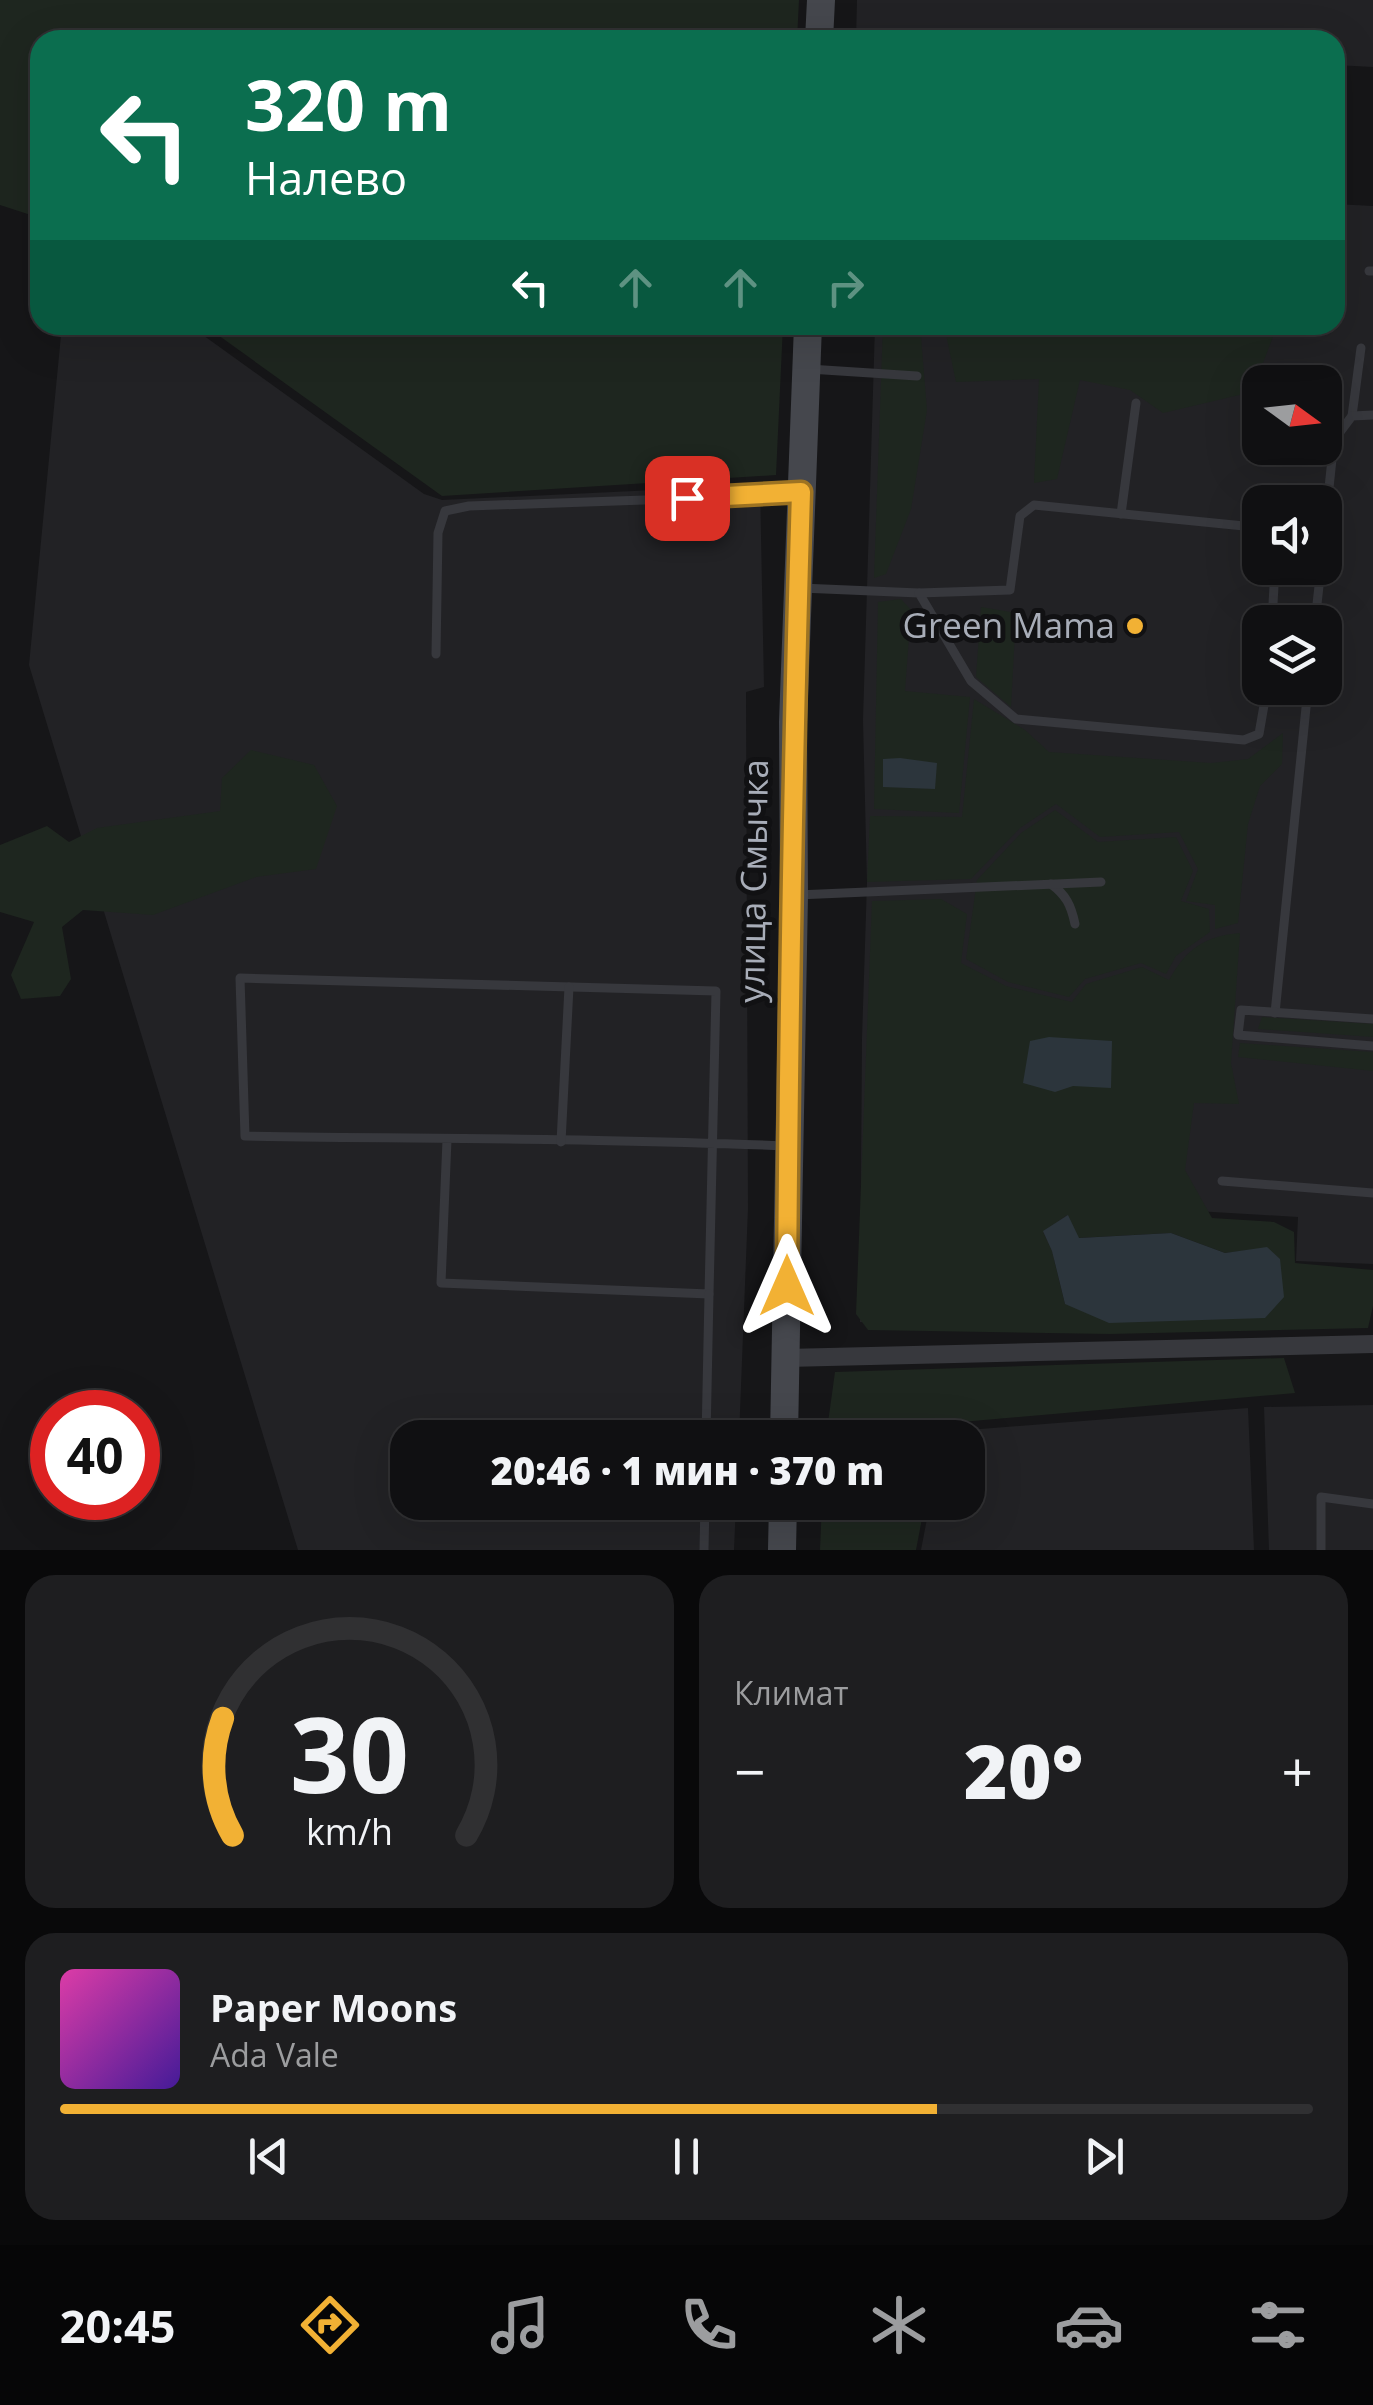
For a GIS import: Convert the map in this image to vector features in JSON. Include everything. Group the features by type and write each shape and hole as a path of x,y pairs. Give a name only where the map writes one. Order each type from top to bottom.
{"street":[{"path":"820,30 821,0"},
{"name":"улица Смычка","path":"784,1420 794,895 793,722 808,335"},
{"path":"786,1358 1373,1344"},
{"path":"782,1550 783,1520"}],"lane":[{"path":"1329,485 1334,440 1352,416 1361,348"},
{"path":"806,369 918,376"},
{"path":"1121,514 1136,403"},
{"path":"1352,416 1373,415"},
{"path":"436,654 438,533 444,511 469,506 801,492"},
{"path":"798,588 919,593 1010,590 1020,516 1034,505 1242,526"},
{"path":"919,593 971,681 1016,719 1244,740 1259,734 1263,705"},
{"path":"1275,1013 1306,705"},
{"path":"794,895 1101,882"},
{"path":"1050,884 1062,892 1071,906 1075,924"},
{"path":"706,1420 710,1144 716,991 240,978 246,1136 710,1144 787,1146"},
{"path":"561,1142 569,987"},
{"path":"1373,1019 1241,1010 1238,1035 1373,1046"},
{"path":"447,1140 441,1282 709,1294"},
{"path":"1222,1180 1373,1192"},
{"path":"1321,1550 1321,1497 1373,1504"},
{"path":"704,1550 705,1520"}],"shaded area":[{"path":"0,0 799,0 798,30 30,30 30,215 0,205"},
{"path":"857,0 1373,0 1373,67 1345,66 1345,30 856,30"},
{"path":"1345,205 1373,206 1373,1264 1296,1261 1298,1217 1078,1204 1027,1322 860,1322 867,882 863,720 875,335 1345,335"},
{"path":"61,335 203,335 424,494 442,500 760,485 764,687 746,692 748,1208 740,1420 390,1420 390,1520 735,1520 734,1550 298,1550 29,665"},
{"path":"218,335 783,335 776,475 442,496"},
{"path":"883,335 921,335 927,410 911,509 886,574 874,578"},
{"path":"946,335 1274,335 1262,365 1242,365 1242,394 1163,413 1130,390 1080,380 1057,479 1034,483 1039,379 956,382"},
{"path":"901,599 911,610 905,691 970,697 959,813 874,809 878,602"},
{"path":"981,607 1016,613 1011,707 976,677"},
{"path":"974,699 1025,730 1049,752 1211,763 1248,759 1283,733 1282,764 1260,786 1248,824 1238,923 1215,929 1215,905 1186,901 1198,869 1179,832 1100,837 1056,804 1020,828 971,879 867,882 870,816 962,817"},
{"path":"251,750 314,765 337,806 316,869 256,877 153,915 83,910 62,927 71,979 60,996 21,999 11,975 34,922 0,912 0,845 47,826 69,842 97,828 220,811 222,778"},
{"path":"883,759 937,763 935,789 883,787"},
{"path":"1055,810 1098,842 1176,837 1193,871 1181,901 1209,909 1210,932 1176,956 1166,974 1141,963 1085,979 1069,997 1008,982 966,959 977,880 1021,833"},
{"path":"941,899 967,914 961,963 1006,986 1072,1002 1086,984 1142,967 1169,980 1182,960 1198,946 1240,933 1231,1063 1239,1104 1194,1103 1185,1170 1212,1218 1274,1222 1294,1232 1295,1263 1373,1270 1373,1306 1368,1328 1110,1334 868,1330 856,1314 872,901","holes":["1067,1215 1078,1238 1171,1233 1225,1253 1267,1248 1065,1304 1052,1251 1043,1232"]},
{"path":"1262,1017 1373,1024 1373,1037 1258,1029"},
{"path":"1049,1037 1112,1041 1111,1088 1073,1086 1055,1092 1023,1083 1030,1041"},
{"path":"1240,1043 1373,1052 1373,1071 1238,1057"},
{"path":"1068,1215 1079,1238 1171,1233 1225,1253 1267,1247 1280,1259 1284,1297 1265,1318 1109,1323 1065,1304 1043,1231"},
{"path":"1284,1358 1295,1393 985,1420 828,1420 835,1372"},
{"path":"1373,1405 1373,1550 1269,1550 1264,1407"},
{"path":"1248,1408 1254,1550 921,1550 927,1520 985,1520 985,1429"},
{"path":"821,1520 922,1520 916,1550 820,1550"}],"place":[{"name":"Green Mama","path":"1135,626"}],"route":[{"path":"687,498 801,492 793,722 787,1286"}]}
